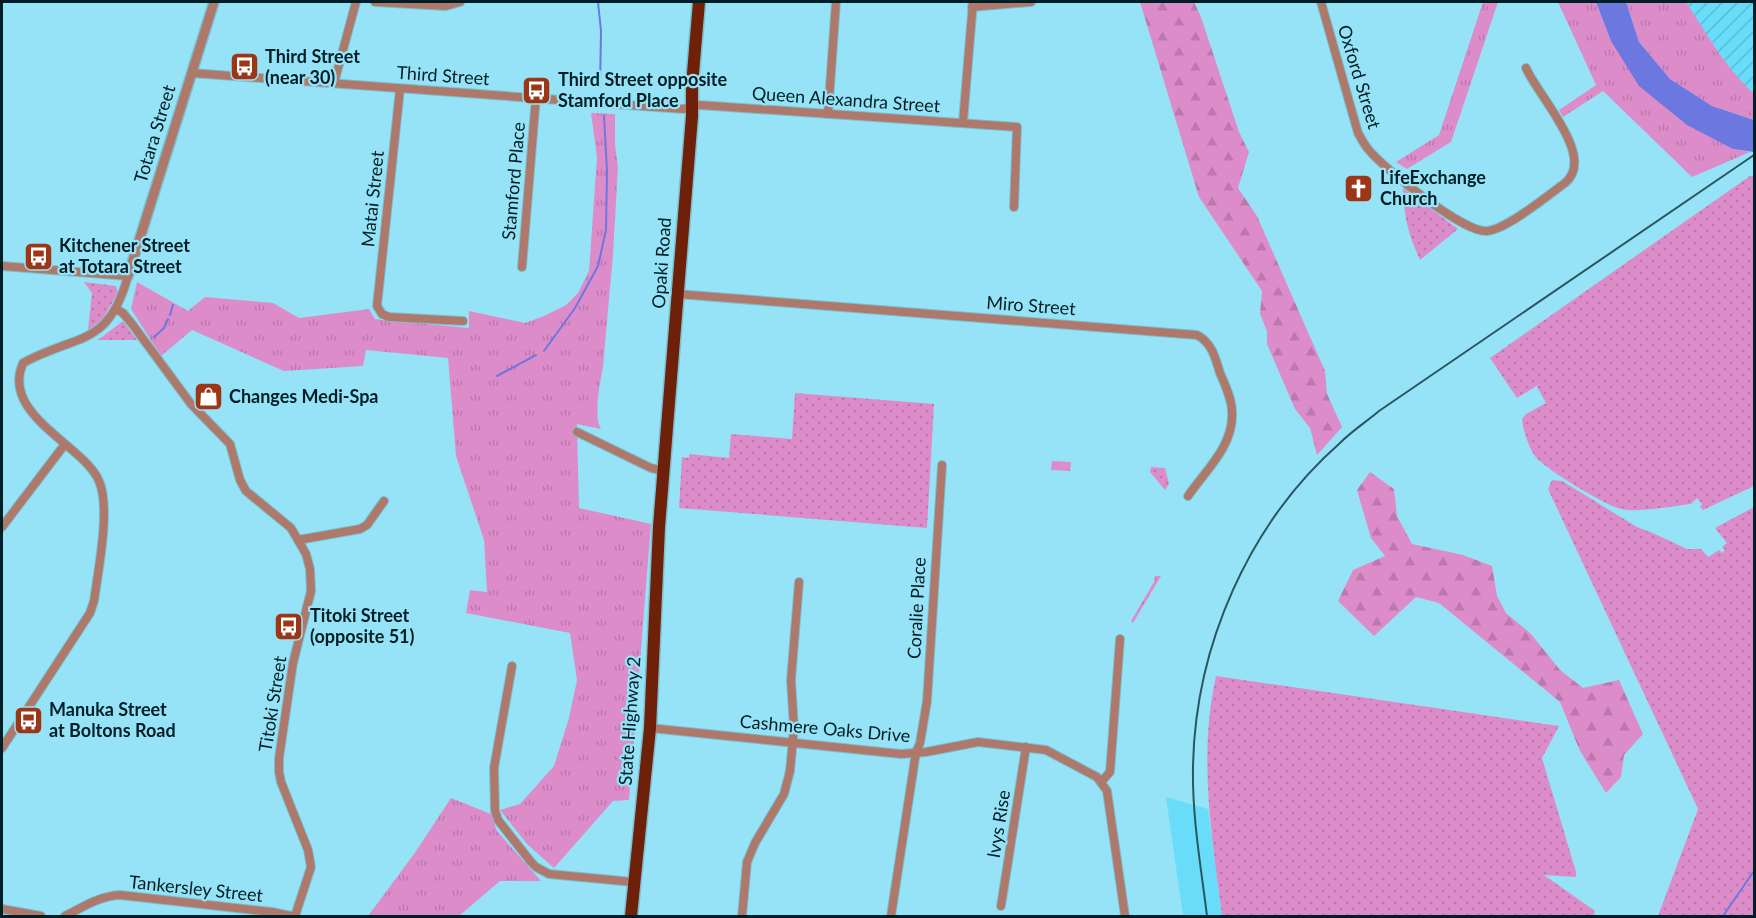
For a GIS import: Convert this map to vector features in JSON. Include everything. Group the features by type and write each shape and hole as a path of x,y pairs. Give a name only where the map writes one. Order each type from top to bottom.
{"highway":[{"name":"Opaki Road","path":"659,527 699,2"},
{"name":"State Highway 2","path":"631,916 650,728 659,527"}],"street":[{"name":"Totara Street","path":"128,276 213,2"},
{"path":"334,83 356,2"},
{"path":"375,2 446,6 459,2"},
{"path":"828,114 836,2"},
{"path":"963,122 972,4 1031,2"},
{"name":"Oxford Street","path":"1321,2 1358,133 1366,147 1400,179 1475,231 1487,231 1501,227 1565,183 1571,178 1575,169 1570,140 1526,68"},
{"name":"Third Street","path":"192,73 683,109 692,107"},
{"name":"Matai Street","path":"400,89 376,303 379,312 389,317 463,321"},
{"name":"Stamford Place","path":"522,267 536,97"},
{"name":"Queen Alexandra Street","path":"692,107 699,105 1017,127 1014,207"},
{"path":"2,267 128,276 116,309 93,334 23,363 16,370 11,382"},
{"name":"Miro Street","path":"677,294 1197,334 1205,339 1212,348 1232,412 1231,424 1222,452 1203,473 1188,496"},
{"name":"Titoki Street","path":"116,309 123,313 132,324 190,404 230,444 240,480 246,491 291,528 310,569 311,591 293,663 279,772 311,867 293,916"},
{"path":"2,748 82,626 94,601 102,538 104,506 102,489 96,475 90,468 27,421"},
{"path":"577,432 651,468 664,471"},
{"path":"2,524 62,448"},
{"name":"Coralie Place","path":"891,916 916,752 920,743 927,701 942,465"},
{"path":"298,540 360,529 367,525 384,501"},
{"path":"742,916 747,862 755,843 784,794 790,771 793,743 791,690 800,582"},
{"path":"1120,639 1110,772 1102,781 1109,799 1125,916"},
{"path":"512,666 494,768 495,810 498,820 531,862 542,872 633,882"},
{"name":"Cashmere Oaks Drive","path":"650,728 901,754 978,742 1026,747 1054,753 1102,781"},
{"name":"Ivys Rise","path":"1001,906 1026,747"},
{"name":"Tankersley Street","path":"65,916 97,899 120,895 293,916"},
{"path":"2,909 41,916"}],"shaded area":[{"path":"1686,2 1754,2 1754,94 1737,78"},
{"path":"1166,797 1208,809 1222,916 1183,916"}],"green space":[{"path":"1140,2 1194,2 1201,17 1239,132 1249,152 1238,188 1257,216 1325,371 1327,394 1342,427 1317,455 1310,428 1295,409 1267,344 1267,331 1260,314 1262,291 1199,197"},
{"path":"1483,2 1498,2 1451,142 1407,169 1396,162 1439,135"},
{"path":"1558,2 1596,2 1611,41 1733,149 1750,152 1692,177 1603,91 1563,117 1559,110 1596,85"},
{"path":"1626,2 1686,2 1725,61 1754,94 1754,120 1712,106 1670,79 1639,42"},
{"path":"591,113 615,114 618,167 613,254 598,399 601,429 577,424 579,508 651,524 629,800 613,801 554,868 527,844 500,810 520,804 554,766 569,718 577,680 570,633 466,613 470,590 487,592 484,540 456,456 448,358 366,350 363,366 284,371 192,330 161,356 131,309 137,282 188,311 205,297 273,303 299,318 369,309 375,319 469,328 469,311 525,323 544,316 566,305 578,293 589,271 597,157"},
{"path":"1750,176 1754,176 1754,486 1703,510 1697,498 1691,504 1655,509 1628,510 1613,506 1561,477 1534,455 1523,428 1522,419 1526,414 1546,403 1537,387 1540,384 1517,398 1490,358"},
{"path":"1403,188 1458,229 1420,260 1407,225"},
{"path":"84,282 116,286 118,293 102,320 88,330 92,293"},
{"path":"123,321 137,340 98,340"},
{"path":"795,393 934,404 927,528 679,508 682,457 689,458 689,454 729,458 731,434 792,439"},
{"path":"1052,461 1071,462 1070,471 1051,470"},
{"path":"1151,467 1165,468 1169,484 1165,490 1150,472"},
{"path":"1370,472 1394,489 1397,516 1412,544 1463,555 1492,566 1497,596 1506,613 1531,634 1560,670 1583,688 1619,680 1643,734 1624,755 1621,777 1606,793 1580,751 1560,702 1439,603 1416,597 1374,636 1338,601 1353,570 1385,556 1371,538 1357,490"},
{"path":"1552,480 1562,481 1637,527 1687,549 1701,549 1708,557 1719,550 1722,553 1725,550 1722,547 1727,543 1715,528 1754,507 1754,916 1658,916 1698,809 1548,489"},
{"path":"1155,576 1161,576 1133,623 1131,621 1154,582"},
{"path":"1216,676 1559,726 1542,758 1576,877 1544,875 1595,911 1594,916 1222,916 1208,796 1207,766 1211,706"},
{"path":"451,798 491,814 497,831 541,881 500,881 459,916 368,916 414,854"}],"water":[{"path":"1596,2 1626,2 1639,42 1670,79 1712,106 1754,120 1754,152 1733,149 1687,125 1639,86 1611,41"}],"waterway":[{"path":"598,2 601,31 600,87"},
{"path":"544,351 575,308 598,266 606,230 607,171 604,116"},
{"path":"170,315 173,305"},
{"path":"154,337 164,328 168,319"},
{"path":"497,376 536,355"},
{"path":"1723,916 1754,871"}],"railway":[{"path":"1207,916 1194,804 1193,767 1196,722 1204,677 1216,632 1233,590 1254,549 1279,510 1308,475 1345,439 1379,411 1754,155"}],"place":[{"name":"Third Street (near 30)","path":"244,67"},
{"name":"Third Street opposite Stamford Place","path":"537,90"},
{"name":"LifeExchange Church","path":"1359,188"},
{"name":"Kitchener Street at Totara Street","path":"38,256"},
{"name":"Changes Medi-Spa","path":"208,397"},
{"name":"Titoki Street (opposite 51)","path":"289,626"},
{"name":"Manuka Street at Boltons Road","path":"28,720"}]}
